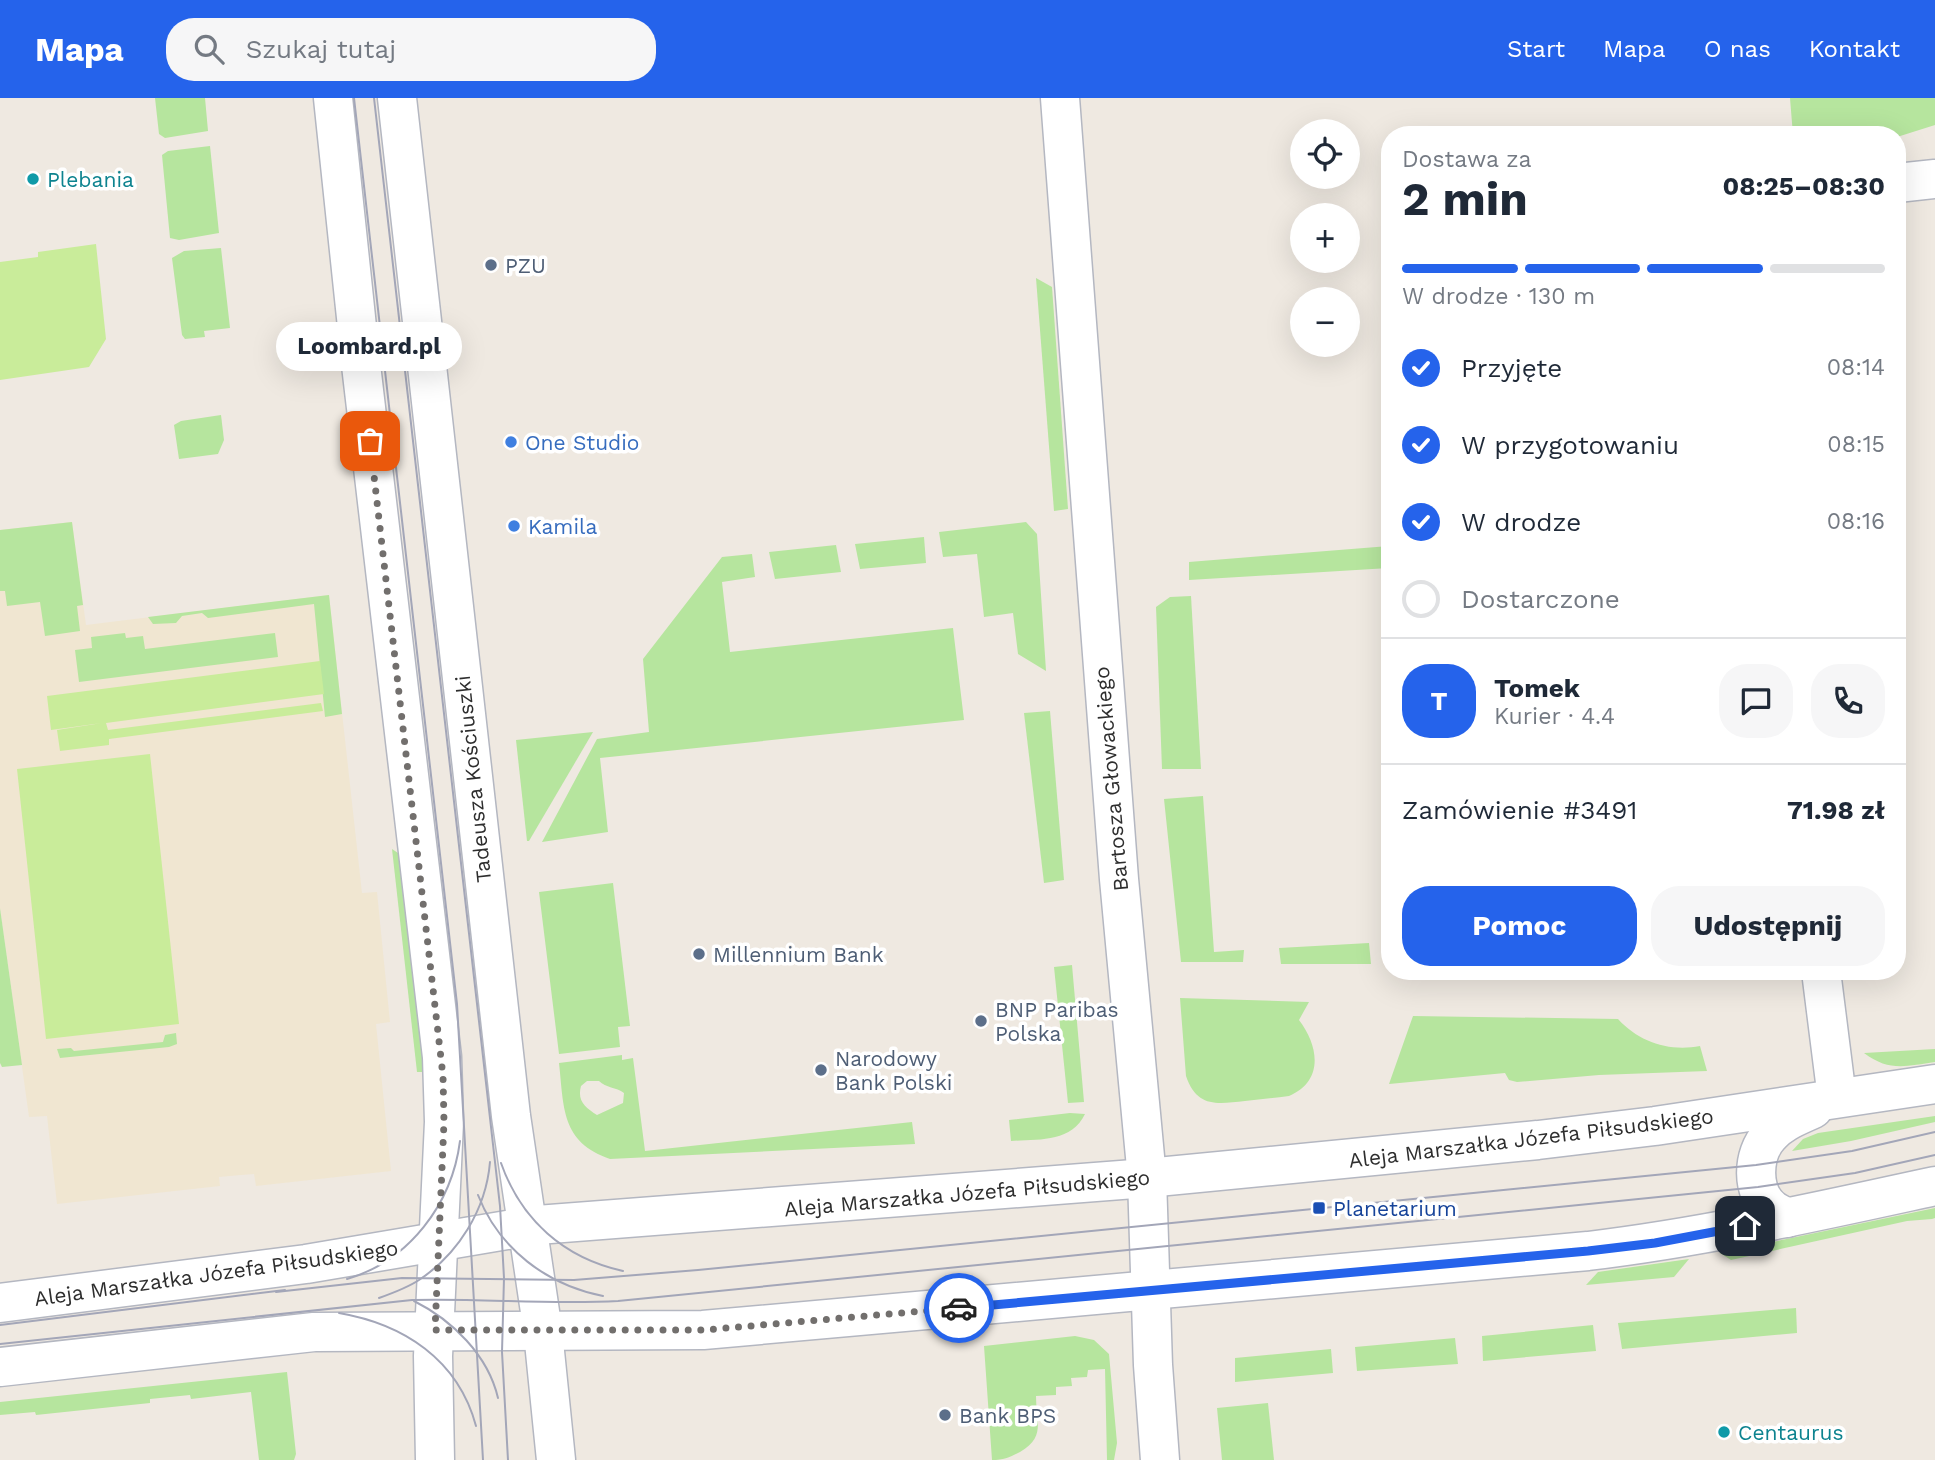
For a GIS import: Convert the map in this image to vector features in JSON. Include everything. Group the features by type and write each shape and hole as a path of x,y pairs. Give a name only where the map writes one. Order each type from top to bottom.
{"street":[{"path":"333,98 442,1057 444,1122 435,1330 435,1460"},
{"name":"Tadeusza Kościuszki","path":"397,98 511,1116 543,1332 556,1460"},
{"name":"Bartosza Głowackiego","path":"1060,98 1118,879 1147,1178 1160,1460"},
{"path":"1906,182 1935,179"},
{"path":"1787,1218 1771,1209 1755,1176 1760,1149 1769,1135 1785,1122 1837,1098 1822,980"},
{"name":"Aleja Marszałka Józefa Piłsudskiego","path":"0,1303 306,1264 527,1227 1147,1178 1596,1134 1935,1084"},
{"path":"0,1367 314,1332 704,1330 1588,1251 1655,1243 1787,1218 1935,1185"}],"shaded area":[{"path":"72,522 86,625 329,595 362,893 377,892 390,1022 376,1024 391,1171 256,1186 254,1174 219,1177 220,1186 57,1204 47,1116 29,1117 0,908 0,530"}],"green space":[{"path":"155,98 205,98 208,131 165,138 159,134"},
{"path":"1790,98 1935,98 1935,125 1906,134 1906,126 1792,126"},
{"path":"210,146 219,233 179,240 170,238 162,155 168,151"},
{"path":"96,244 106,339 89,367 0,380 0,262 38,257 38,252"},
{"path":"221,248 230,328 204,331 205,337 185,339 182,335 172,258 184,251"},
{"path":"1036,278 1052,287 1068,509 1054,511"},
{"path":"221,415 224,440 218,454 179,459 174,425 181,421"},
{"path":"72,522 83,605 77,606 80,631 45,636 40,602 7,606 5,591 0,591 0,530"},
{"path":"1026,522 1037,534 1046,671 1018,654 1013,613 984,617 977,554 943,557 939,532"},
{"path":"924,537 926,563 860,569 855,544"},
{"path":"836,545 841,572 775,579 769,552"},
{"path":"1381,547 1381,568 1189,580 1189,562"},
{"path":"752,554 755,577 722,582 730,652 953,628 964,720 600,758 608,832 542,842 597,739 649,732 643,659 722,557"},
{"path":"329,595 342,714 325,717 314,604 208,618 202,613 182,616 176,623 153,624 148,617"},
{"path":"1191,596 1201,769 1162,769 1156,607 1170,597"},
{"path":"125,633 126,638 143,636 145,649 275,633 278,657 79,682 75,650 92,648 91,637"},
{"path":"320,661 324,694 106,723 108,730 321,703 323,711 109,739 109,745 60,751 57,730 102,723 51,730 47,696"},
{"path":"1050,711 1064,880 1044,883 1024,713"},
{"path":"593,732 529,841 527,841 516,740"},
{"path":"150,754 179,1024 46,1039 17,769"},
{"path":"1203,796 1214,952 1244,950 1243,962 1181,962 1164,799"},
{"path":"392,849 404,857 423,1072 417,1072"},
{"path":"613,883 630,1026 618,1027 620,1047 559,1054 539,892"},
{"path":"0,908 22,1065 2,1067 0,1063"},
{"path":"1369,943 1371,964 1281,964 1279,948"},
{"path":"1072,965 1084,1102 1068,1103 1054,967"},
{"path":"1180,998 1309,1002 1299,1020 1314,1052 1313,1072 1308,1081 1289,1096 1226,1103 1202,1099 1186,1076"},
{"path":"1413,1016 1618,1019 1635,1034 1655,1043 1677,1048 1700,1046 1707,1071 1599,1075 1517,1082 1509,1080 1505,1073 1389,1084"},
{"path":"176,1033 177,1044 169,1047 60,1058 57,1049 71,1048 74,1051 163,1042 165,1035"},
{"path":"1935,1049 1935,1062 1906,1066 1882,1063 1864,1053"},
{"path":"622,1055 622,1060 633,1058 645,1151 912,1122 915,1144 610,1159 582,1143 568,1122 559,1063","holes":["587,1081 599,1081 624,1093 623,1103 597,1115 583,1103 580,1091"]},
{"path":"1070,1113 1085,1114 1079,1123 1063,1135 1011,1141 1009,1120"},
{"path":"1935,1116 1935,1122 1792,1151 1803,1139 1818,1133"},
{"path":"1935,1208 1935,1218 1932,1219 1907,1221 1731,1260 1720,1253"},
{"path":"1689,1259 1674,1277 1586,1285 1598,1272"},
{"path":"1796,1308 1797,1333 1622,1349 1618,1323"},
{"path":"1593,1325 1596,1351 1483,1361 1482,1336"},
{"path":"1075,1336 1094,1340 1109,1354 1117,1443 1114,1460 1107,1460 1105,1369 1088,1370 1087,1377 1071,1378 1072,1386 1056,1387 1056,1395 1036,1396 1038,1428 1033,1441 1020,1452 992,1460 984,1346"},
{"path":"1455,1338 1458,1364 1357,1371 1355,1347"},
{"path":"1331,1349 1333,1373 1235,1382 1235,1358"},
{"path":"287,1372 296,1454 294,1460 259,1460 251,1392 191,1399 190,1395 150,1399 150,1403 36,1415 35,1412 0,1415 0,1402"},
{"path":"1268,1403 1274,1460 1222,1460 1217,1408"}],"tram line":[{"path":"354,98 457,1004 483,1460"},
{"path":"374,98 500,1206 504,1278 502,1352 508,1460"},
{"path":"276,1292 402,1278 574,1280 698,1270 1756,1165 1852,1151 1935,1132"},
{"path":"347,1279 390,1259 424,1227 448,1187 460,1141"},
{"path":"0,1344 412,1300 618,1301 1758,1187 1855,1173 1935,1155"},
{"path":"379,1298 419,1280 458,1244 483,1197 490,1162"},
{"path":"501,1163 520,1202 547,1234 582,1257 623,1271"},
{"path":"478,1195 499,1232 527,1262 563,1283 603,1296"},
{"path":"0,1325 285,1290"},
{"path":"414,1301 442,1318 477,1353 486,1367 498,1398"},
{"path":"339,1313 385,1326 425,1349 442,1364 456,1382 468,1402 476,1426"}],"way so far":[{"path":"370,441 443,1076 444,1122 435,1330 704,1330 959,1308"}],"place":[{"name":"Plebania","path":"33,179"},
{"name":"PZU","path":"491,265"},
{"name":"Loombard.pl","path":"370,441"},
{"name":"One Studio","path":"511,442"},
{"name":"Kamila","path":"514,526"},
{"name":"Millennium Bank","path":"699,954"},
{"name":"BNP Paribas Polska","path":"981,1021"},
{"name":"Narodowy Bank Polski","path":"821,1070"},
{"name":"Planetarium","path":"1319,1208"},
{"name":"Bank BPS","path":"945,1415"},
{"name":"Centaurus","path":"1724,1432"}],"route":[{"path":"959,1308 1588,1251 1655,1243 1745,1226"}]}
